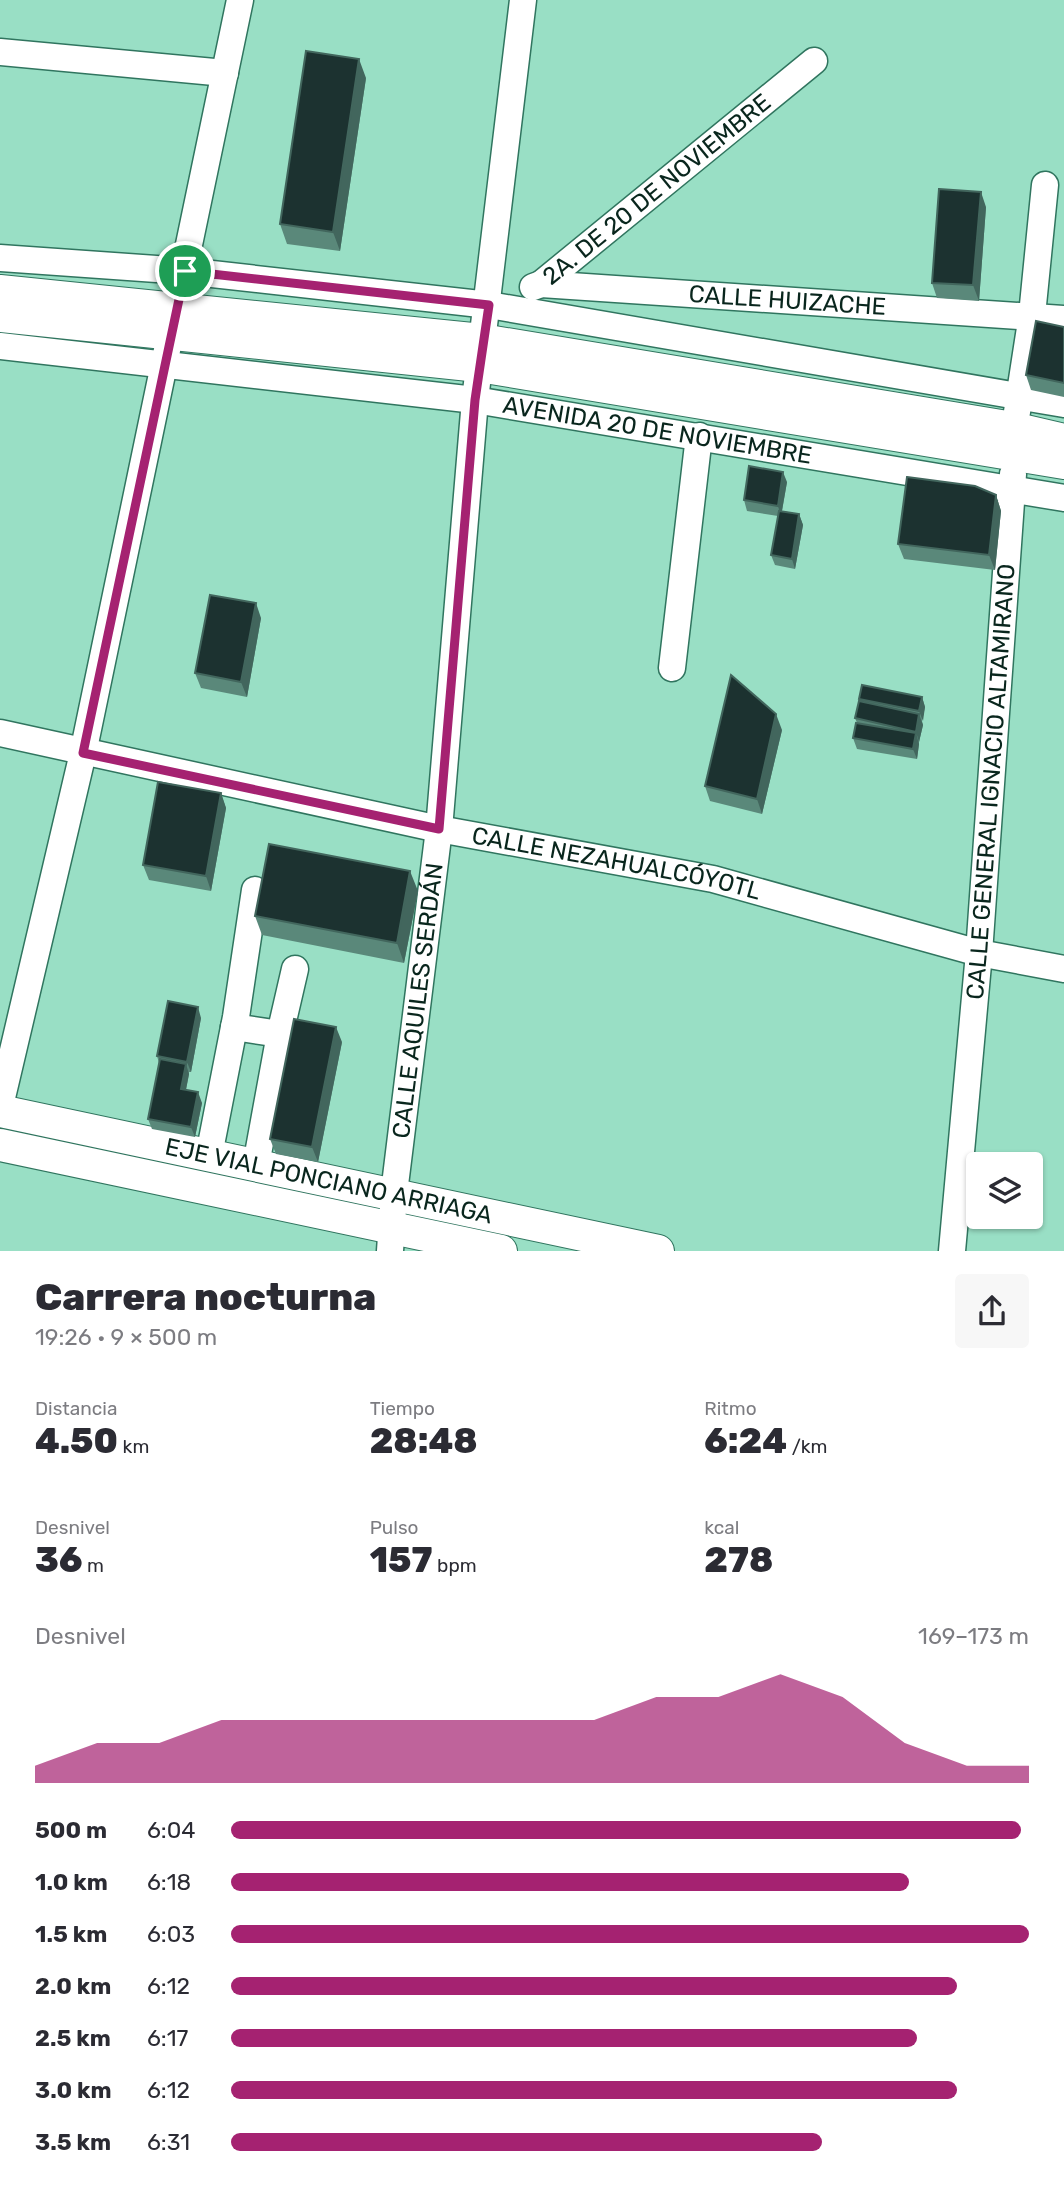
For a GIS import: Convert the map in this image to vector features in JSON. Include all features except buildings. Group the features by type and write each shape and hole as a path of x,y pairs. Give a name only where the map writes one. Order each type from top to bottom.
{"main road":[{"path":"0,291 173,320 481,353 1013,441 1064,440"},
{"path":"0,316 173,320"},
{"path":"1013,441 1064,463"},
{"name":"EJE VIAL PONCIANO ARRIAGA","path":"0,1108 658,1251"},
{"name":"EJE VIAL PONCIANO ARRIAGA","path":"0,1145 391,1238 501,1251"}],"street":[{"path":"0,1108 83,753 240,0"},
{"name":"CALLE AQUILES SERDÁN","path":"391,1238 394,1193 439,829 475,400 489,305 523,0"},
{"path":"0,52 225,73"},
{"name":"2A. DE 20 DE NOVIEMBRE","path":"489,305 541,284 814,61"},
{"name":"CALLE GENERAL IGNACIO ALTAMIRANO","path":"952,1251 979,953 1012,490 1013,441 1032,315 1045,185"},
{"path":"0,258 185,271 489,305 1064,404"},
{"name":"CALLE HUIZACHE","path":"541,284 1064,319"},
{"name":"AVENIDA 20 DE NOVIEMBRE","path":"0,346 475,400 1064,498"},
{"path":"672,668 699,436"},
{"name":"CALLE NEZAHUALCÓYOTL","path":"0,733 439,829 713,879 979,953 1064,969"},
{"path":"209,1155 234,1027 255,890"},
{"path":"256,1164 295,969"},
{"path":"234,1027 280,1034"}],"route":[{"path":"185,271 489,305 475,400 439,829 83,753 185,271"}]}
